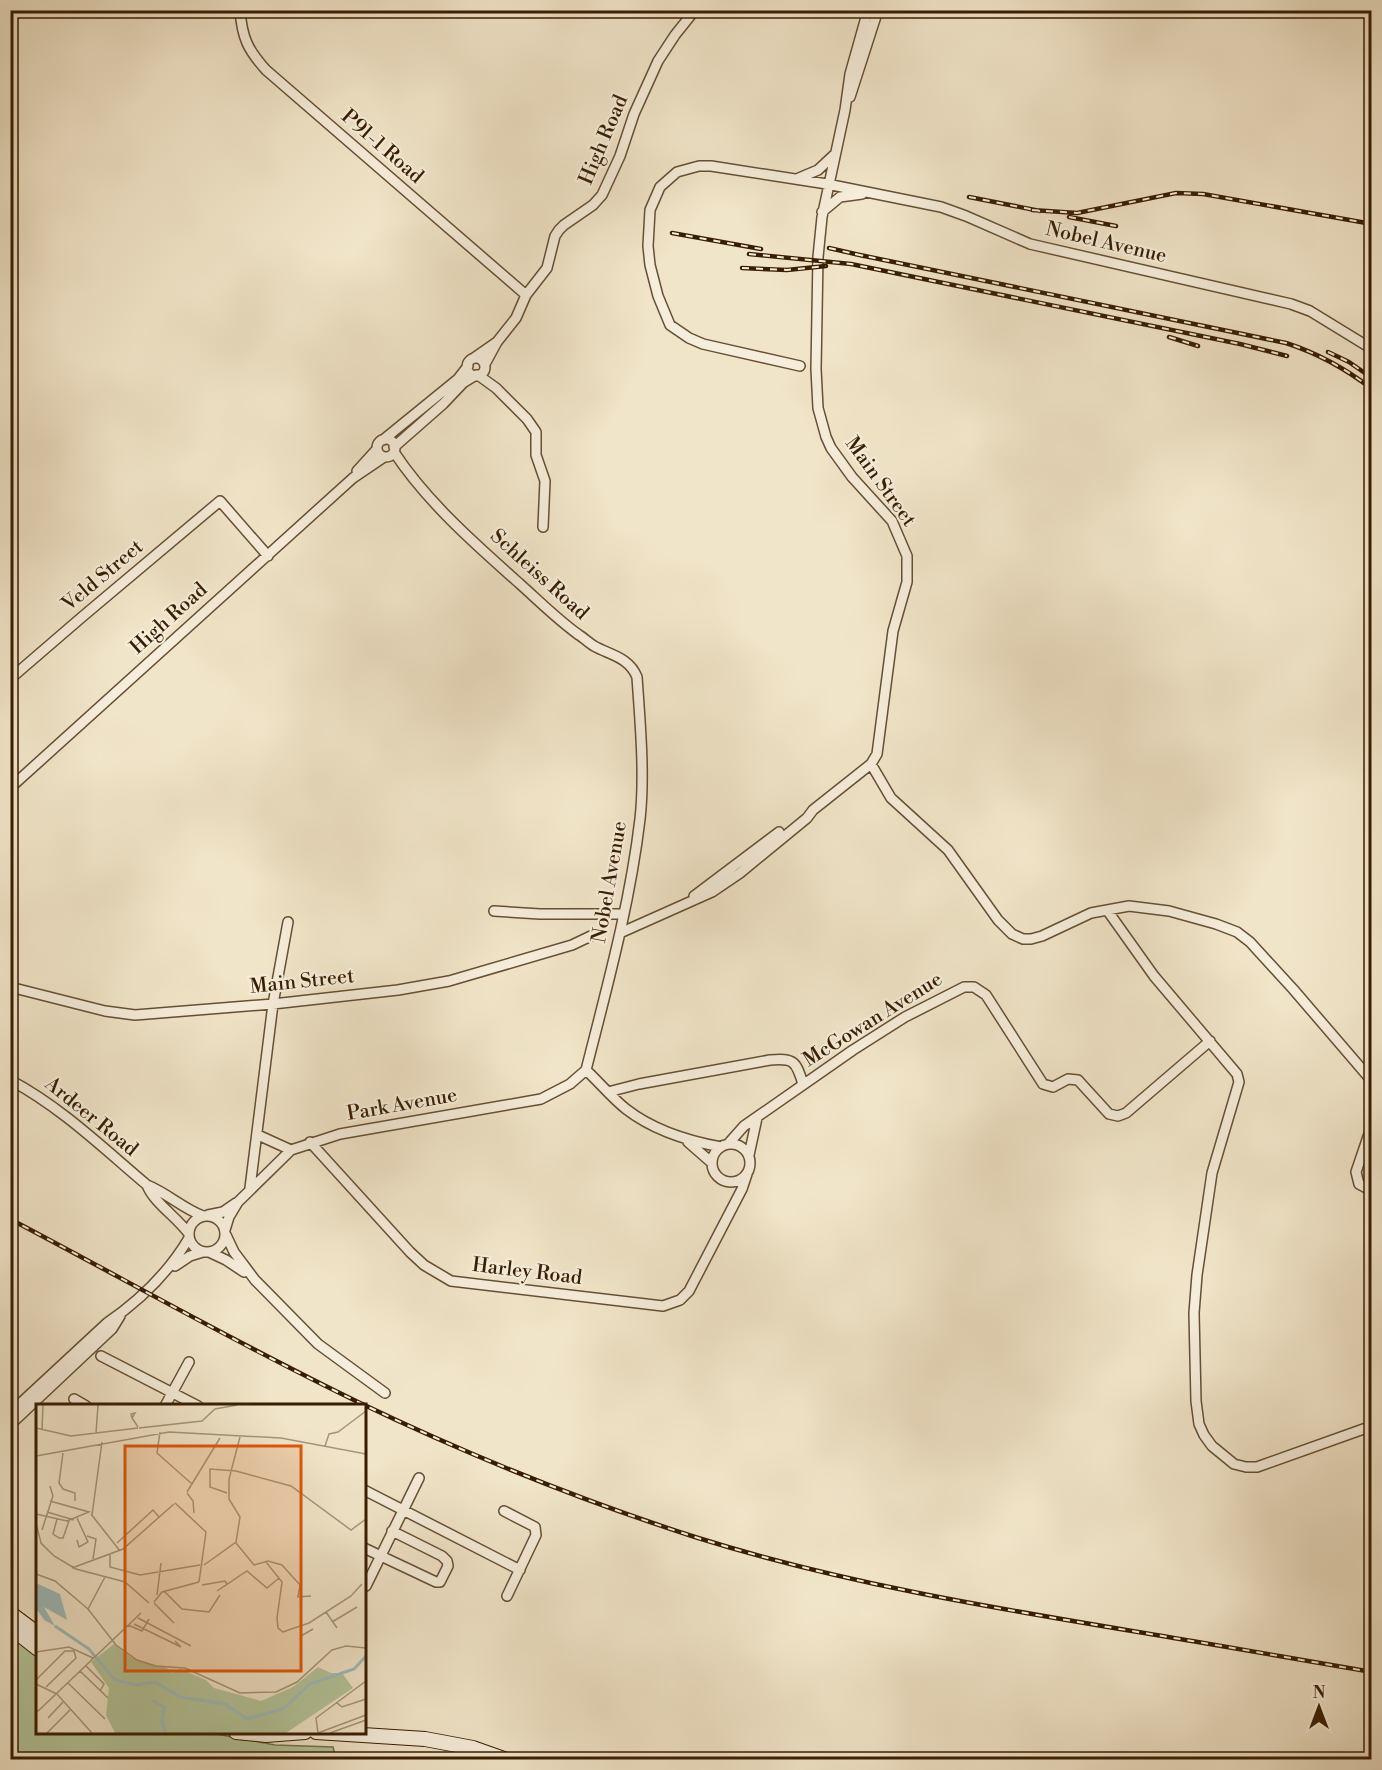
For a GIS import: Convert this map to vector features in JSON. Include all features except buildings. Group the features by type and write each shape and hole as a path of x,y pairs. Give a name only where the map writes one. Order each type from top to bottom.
{"main road":[{"path":"10,1613 36,1632"},
{"path":"10,1627 36,1647"},
{"path":"256,1734 279,1734"},
{"path":"347,1734 425,1739 472,1748 507,1760"}],"street":[{"name":"P91-1 Road","path":"240,10 244,39 252,54 266,70 526,295"},
{"name":"High Road","path":"353,478 390,453 463,383 481,371 497,342 516,318 526,295 547,268 559,230 593,205 608,185 634,114 658,61 695,10"},
{"name":"Main Street","path":"868,10 850,74 845,110 823,208 818,257 816,357 817,389 826,437 852,477 892,521 904,546 908,562 907,582 893,631 877,754 871,764"},
{"name":"Main Street","path":"845,110 878,10"},
{"path":"836,153 818,170 801,180 819,192 823,208 840,197 873,193"},
{"name":"Nobel Avenue","path":"800,366 703,344 678,332 670,325 662,309 650,264 648,246 650,210 654,197 660,187 677,172 699,166 711,166 827,184 953,211 1030,244 1291,304 1311,311 1371,349"},
{"name":"High Road","path":"10,788 353,478 377,449 377,445 458,379 471,362 497,342"},
{"path":"481,371 470,372 471,362 481,359 481,371 527,419 536,432 536,455 545,481 543,528"},
{"path":"383,440 390,441 390,453"},
{"name":"Schleiss Road","path":"377,449 378,453 390,453 455,524 572,630 594,646 634,669 637,677 638,697"},
{"name":"Veld Street","path":"10,680 82,616 220,501 268,556"},
{"name":"Nobel Avenue","path":"586,1070 620,933 640,816 638,697"},
{"path":"620,933 712,892 740,873 871,764 891,798 948,850 998,920 1012,934 1023,939 1031,939 1091,913 1129,906 1192,916 1237,932 1250,942 1293,989 1371,1081"},
{"path":"1107,910 1154,976 1237,1074 1239,1082 1212,1173 1197,1275 1194,1356 1196,1401 1199,1424 1204,1435 1223,1457 1234,1464 1246,1467 1270,1463 1371,1426"},
{"path":"494,911 540,915 623,914"},
{"path":"250,1188 273,1004 288,922"},
{"name":"Main Street","path":"10,987 105,1011 128,1014 273,1004 399,990 449,981 572,945 593,936"},
{"name":"McGowan Avenue","path":"724,1145 744,1126 803,1084 905,1017 964,987 974,987 986,995 1043,1084 1053,1087 1070,1079 1078,1080 1109,1114 1115,1116 1126,1113 1210,1041"},
{"path":"608,1092 639,1083 784,1059 791,1060 796,1065 803,1084"},
{"path":"586,1070 628,1111 683,1138 712,1163"},
{"name":"Park Avenue","path":"225,1233 229,1217 238,1202 291,1150 340,1134 541,1099 570,1084 586,1070"},
{"name":"Ardeer Road","path":"10,1080 46,1101 147,1185 186,1209 205,1216"},
{"path":"749,1155 757,1118"},
{"path":"1371,1125 1356,1172 1359,1184 1371,1191"},
{"path":"734,1135 746,1137 752,1141"},
{"path":"258,1136 291,1150"},
{"path":"683,1138 743,1147 751,1163 747,1174 738,1181 725,1181"},
{"name":"Harley Road","path":"310,1142 410,1252 424,1265 451,1281 663,1306 675,1303 688,1291 736,1200 747,1174"},
{"path":"724,1145 714,1154 712,1163 715,1173 725,1181 736,1200"},
{"name":"Ardeer Road","path":"147,1185 150,1193 174,1215 189,1236"},
{"name":"Park Avenue","path":"205,1216 223,1212 238,1202"},
{"path":"10,1413 161,1276 178,1256 189,1236 191,1224 205,1216 221,1221 234,1252 255,1280 318,1344 385,1393"},
{"path":"161,1276 184,1259 219,1248 225,1233"},
{"path":"189,1236 194,1247 236,1266 255,1280"},
{"path":"10,1425 112,1329 123,1312"},
{"path":"101,1356 194,1404"},
{"path":"166,1404 189,1362"},
{"path":"42,1395 44,1404"},
{"path":"74,1399 83,1404"},
{"path":"25,1410 36,1413"},
{"path":"366,1586 419,1478"},
{"path":"366,1491 520,1570"},
{"path":"504,1512 535,1527 536,1535 507,1596"},
{"path":"366,1549 440,1582 448,1566 447,1561 442,1556 392,1531"}],"green space":[{"path":"10,1634 36,1654 36,1734 216,1734 275,1745 333,1747 336,1759 11,1759"}],"railway":[{"path":"1032,210 1077,213 1176,193 1203,194 1372,224"},
{"path":"969,197 1040,211"},
{"path":"1069,217 1116,226"},
{"path":"672,233 761,249"},
{"path":"829,248 864,256"},
{"path":"749,254 851,264 1240,344 1287,356"},
{"path":"855,254 1286,343 1331,362 1372,389"},
{"path":"742,268 787,270 826,266"},
{"path":"1169,337 1198,346"},
{"path":"1328,352 1349,362 1372,378"},
{"path":"10,1219 227,1335 362,1404"},
{"path":"366,1406 440,1440 609,1508 756,1555 942,1598 1372,1672"}]}
